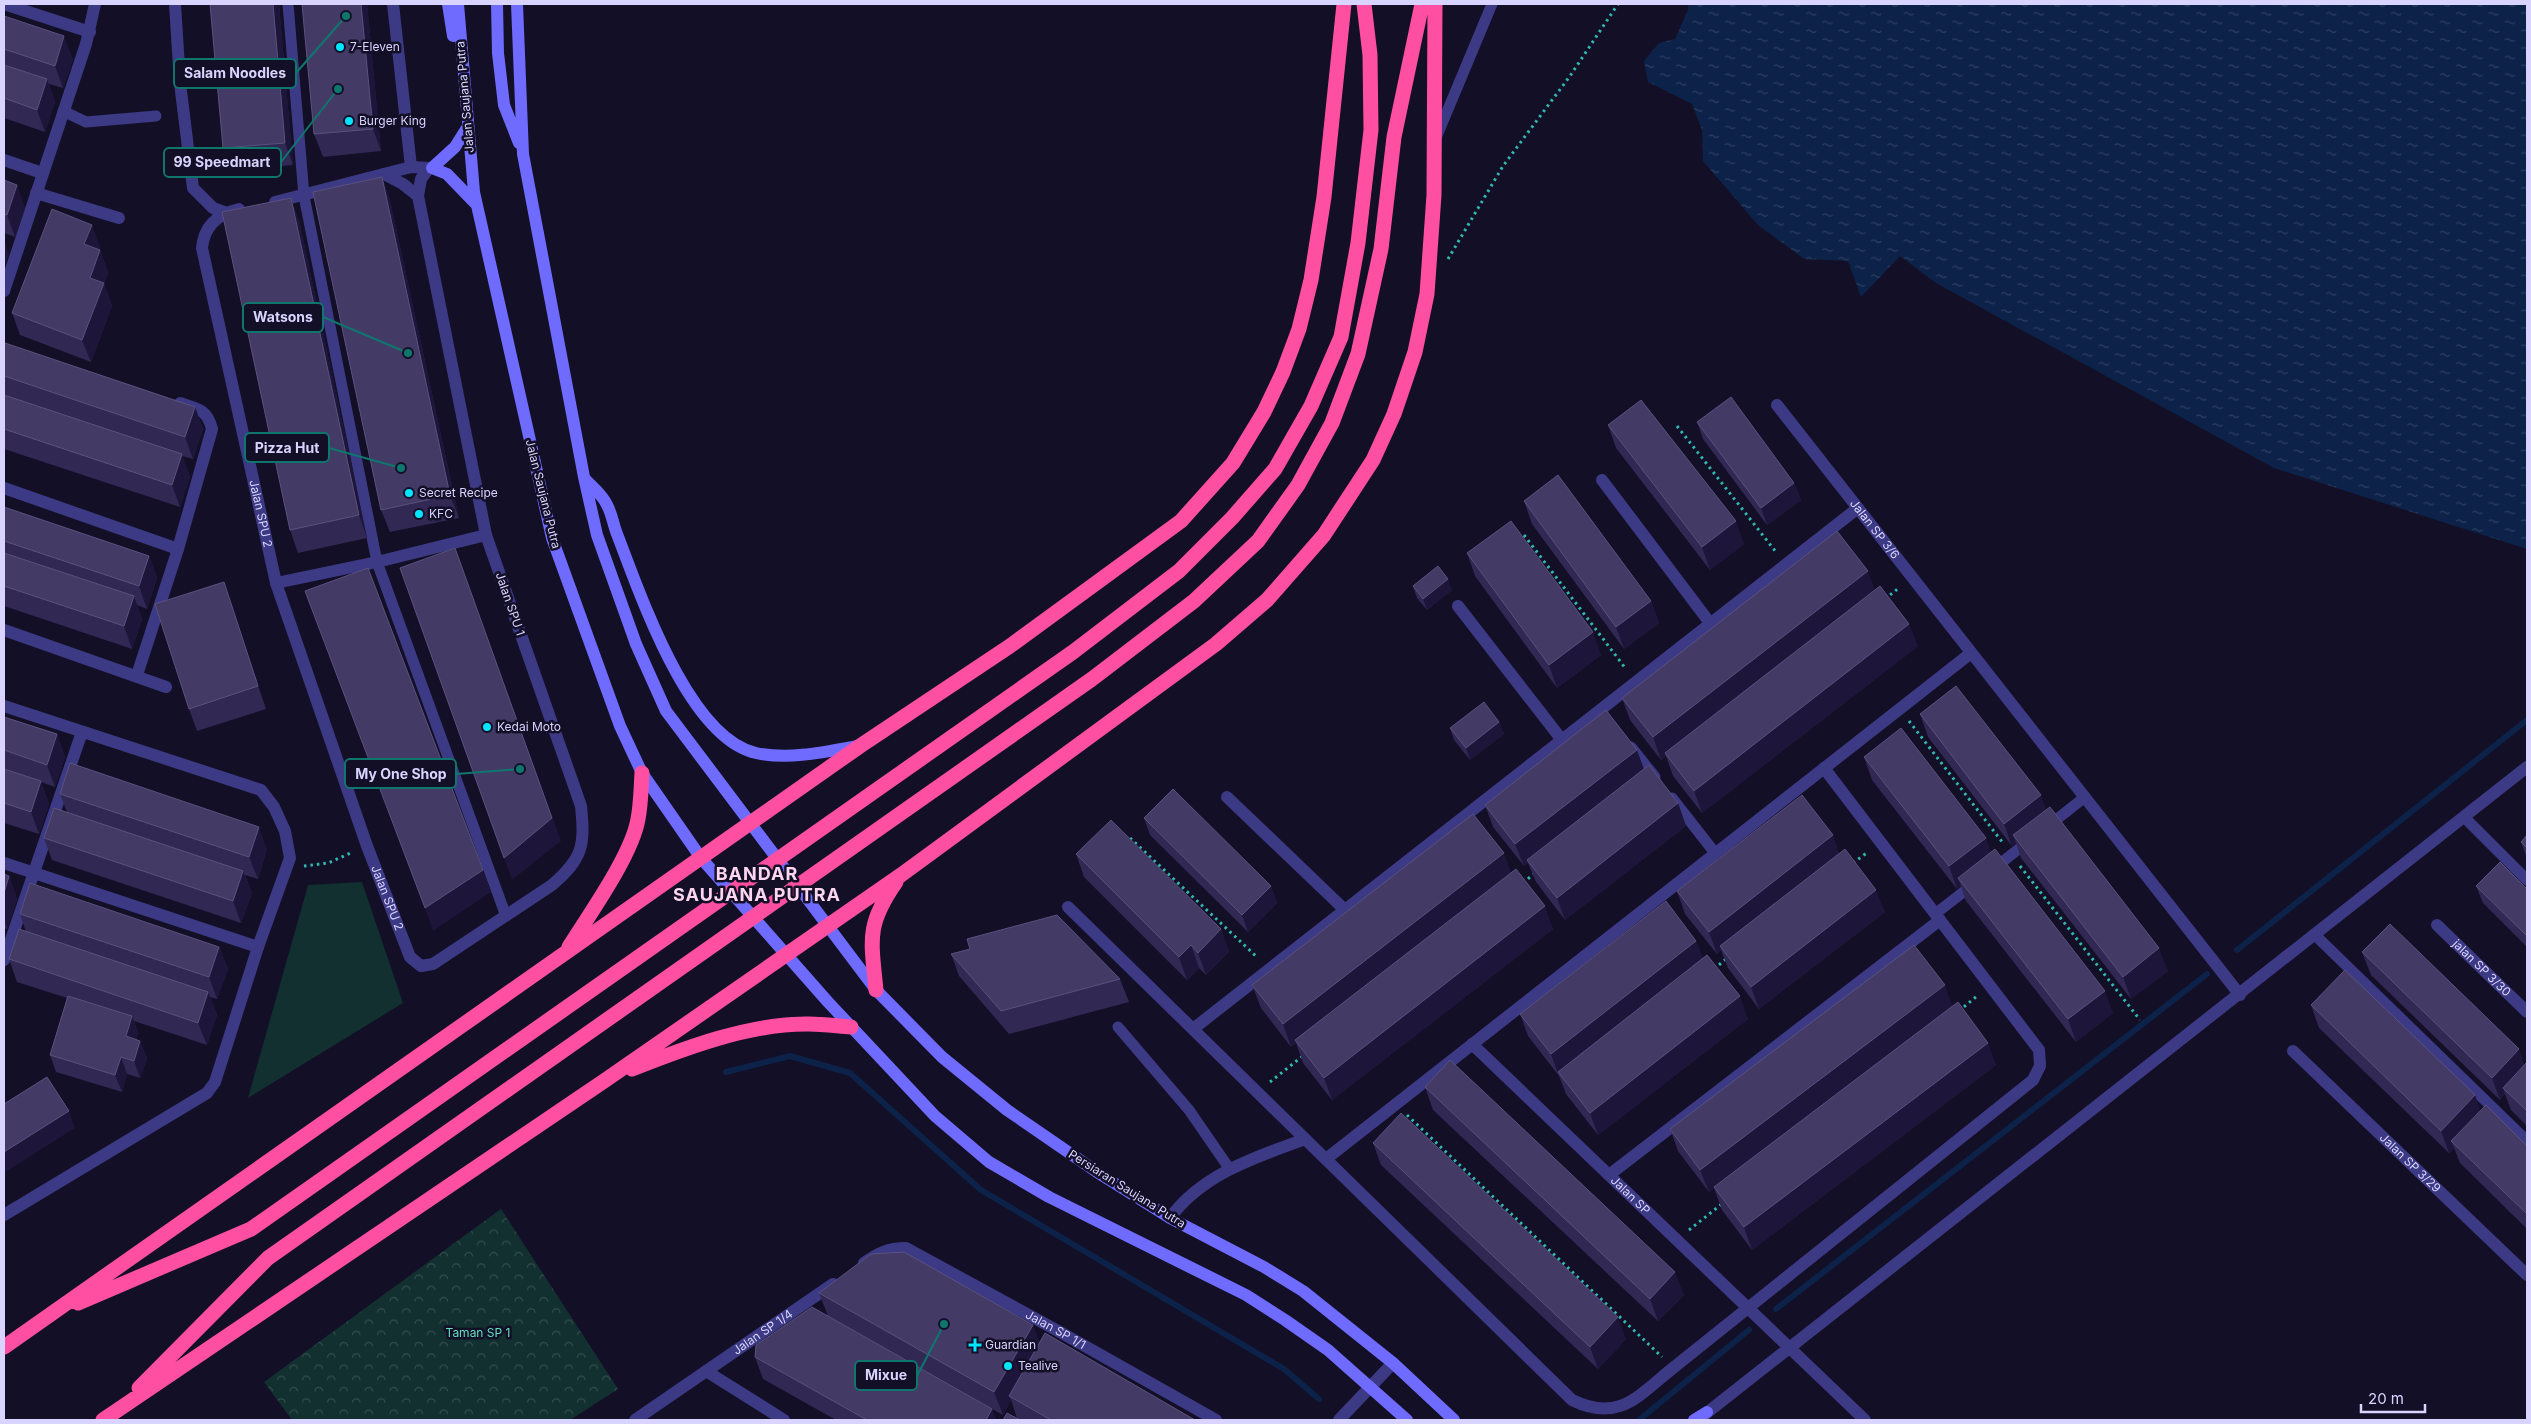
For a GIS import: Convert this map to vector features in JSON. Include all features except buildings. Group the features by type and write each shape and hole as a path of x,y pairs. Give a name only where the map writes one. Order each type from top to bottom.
{"highway":[{"path":"4,1347 860,746 1010,646 1181,521 1233,463 1264,412 1283,372 1299,329 1311,280 1324,197 1344,4"},
{"path":"49,1315 251,1229 1073,652 1179,571 1232,518 1275,469 1311,406 1341,337 1358,242 1371,130 1370,55 1364,4"},
{"path":"109,1416 268,1258 1092,679 1194,600 1258,541 1298,485 1332,423 1358,354 1382,248 1394,137 1422,4"},
{"path":"109,1416 607,1079 901,875 1216,644 1267,600 1324,535 1373,460 1394,414 1415,352 1427,294 1434,195 1435,4"},
{"path":"566,953 608,886 630,842 638,820 642,773"},
{"path":"876,990 872,928 883,902 901,875"},
{"path":"607,1079 693,1044 776,1026 809,1024 851,1027"}],"main road":[{"path":"448,4 465,105"},
{"name":"Jalan Saujana Putra","path":"458,4 467,128 477,205 552,538 620,726 642,773 701,858 786,955"},
{"path":"497,4 498,52 504,105 523,154"},
{"path":"517,4 523,154 584,477 597,535 636,644 666,711 828,925"},
{"path":"467,128 455,147 431,168 447,174 477,205"},
{"path":"584,477 607,503 620,542 678,679 700,712 727,738 754,752 776,756 801,755 860,746"},
{"name":"Persiaran Saujana Putra","path":"828,925 876,990 942,1057 1006,1110 1100,1174 1170,1218 1264,1267 1303,1291 1393,1363 1454,1420"},
{"path":"786,955 935,1116 989,1162 1050,1197 1246,1295 1328,1350 1407,1420"}],"street":[{"path":"4,4 90,32"},
{"path":"4,291 90,32 95,4"},
{"path":"175,4 180,83 193,188 213,208 224,212 304,196 411,167 431,168"},
{"path":"393,4 411,167"},
{"path":"4,160 42,173"},
{"path":"384,174 403,184 418,196 421,179 431,168"},
{"path":"36,194 118,218"},
{"name":"Jalan SPU 1","path":"418,196 486,535 581,806 584,833 580,852 570,870 552,885 433,964 421,966"},
{"name":"Jalan SPU 2","path":"224,212 214,219 203,238 202,248 276,583 367,846 410,957 421,966"},
{"path":"137,675 178,549 212,429 209,418 201,410 163,398"},
{"name":"Jalan SP 3/6","path":"1777,405 2240,995"},
{"path":"1602,480 1710,623"},
{"path":"4,488 178,549"},
{"path":"1193,1029 1562,740 1604,712 1635,682 1858,508"},
{"path":"276,583 378,562 486,535"},
{"path":"1458,606 1562,740"},
{"path":"4,630 166,686"},
{"path":"1326,1159 1971,653"},
{"path":"4,706 261,790 274,807 285,831 290,858 258,947 216,1082 207,1093 4,1214"},
{"path":"4,960 82,732"},
{"path":"1699,1418 2240,995 2527,767"},
{"path":"1068,907 1572,1400 1598,1410 1614,1409 1632,1400 1673,1368 2033,1080 2040,1066 2039,1050 1824,768"},
{"path":"1227,797 1345,910"},
{"path":"4,863 258,947"},
{"path":"1609,1175 1937,917"},
{"name":"jalan SP 3/30","path":"2437,925 2527,1012"},
{"name":"Jalan SP","path":"1472,1044 1865,1420"},
{"name":"Jalan SP 3/29","path":"2293,1051 2527,1275"},
{"path":"1170,1218 1180,1204 1229,1168 1305,1138"},
{"name":"Jalan SP 1/1","path":"857,1268 881,1251 893,1248 906,1248 1058,1336 1216,1420"},
{"name":"Jalan SP 1/4","path":"636,1420 841,1279"},
{"path":"1339,1420 1393,1363"},
{"path":"706,1371 784,1420"}],"lane":[{"path":"288,4 304,196 378,562 506,916"},
{"path":"1433,144 1492,4"},
{"path":"63,111 86,122 156,116"},
{"path":"1626,740 1715,854"},
{"path":"1937,917 2085,797"},
{"path":"2464,817 2527,880"},
{"path":"2315,935 2527,1141"},
{"path":"1118,1027 1189,1110 1229,1168"}],"path":[{"path":"1447,261 1503,166 1570,76 1618,4"},
{"path":"1677,426 1785,564"},
{"path":"1524,535 1635,682"},
{"path":"1881,602 1912,577"},
{"path":"1130,838 1270,968"},
{"path":"1849,866 1880,842"},
{"path":"287,868 328,863 367,846"},
{"path":"1515,889 1539,870"},
{"path":"1708,973 1732,955"},
{"path":"1952,1017 1990,986"},
{"path":"1257,1092 1312,1049"},
{"path":"1396,1104 1673,1368"},
{"path":"1677,1240 1731,1197"}],"green space":[{"path":"362,882 403,1003 248,1098 308,885"},
{"name":"Taman SP 1","path":"501,1209 618,1389 570,1420 292,1420 264,1382"}],"water":[{"path":"1688,4 2527,4 2527,549 2274,468 1936,283 1900,256 1861,297 1848,261 1804,259 1758,225 1703,161 1702,130 1692,104 1648,82 1644,61 1659,43 1675,39 1688,10"}],"waterway":[{"path":"2237,950 2527,720"},
{"path":"1776,1309 2207,974"},
{"path":"726,1072 790,1056 850,1073 981,1190 1284,1369 1319,1399"},
{"path":"1639,1420 1749,1330"}],"place":[{"name":"Salam Noodles","path":"346,16"},
{"name":"7-Eleven","path":"340,47"},
{"name":"99 Speedmart","path":"338,89"},
{"name":"Burger King","path":"349,121"},
{"name":"Watsons","path":"408,353"},
{"name":"Pizza Hut","path":"401,468"},
{"name":"Secret Recipe","path":"409,493"},
{"name":"KFC","path":"419,514"},
{"name":"Kedai Moto","path":"487,727"},
{"name":"My One Shop","path":"520,769"},
{"name":"Mixue","path":"944,1324"},
{"name":"Guardian","path":"975,1345"},
{"name":"Tealive","path":"1008,1366"}],"district":[{"name":"BANDAR SAUJANA PUTRA","path":"757,884"}]}
